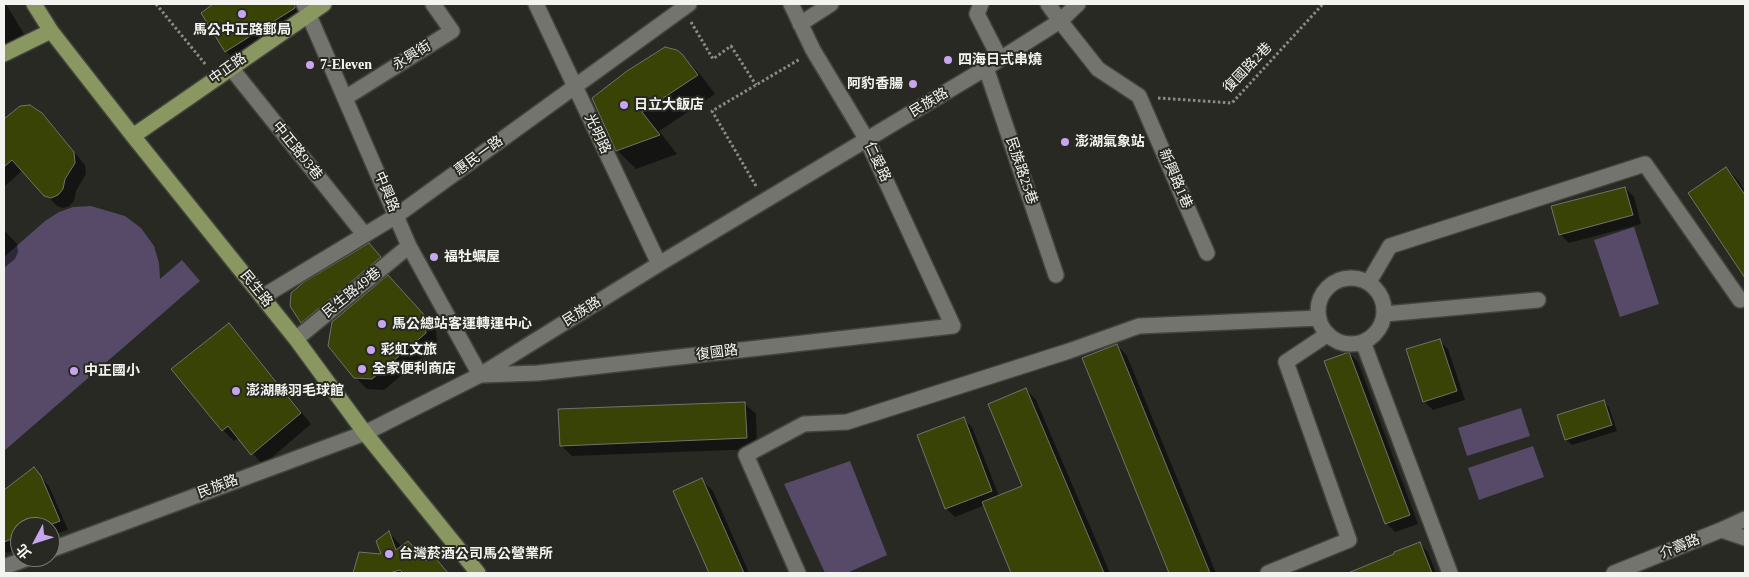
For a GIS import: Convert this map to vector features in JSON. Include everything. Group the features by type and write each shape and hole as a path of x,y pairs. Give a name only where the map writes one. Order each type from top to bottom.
{"main road":[{"name":"民生路","path":"34,4 52,31 133,136 296,339 365,433 478,573"},
{"name":"中正路","path":"133,136 231,68 307,9 324,4"},
{"path":"4,54 52,31"}],"street":[{"name":"永興街","path":"345,98 452,31 433,4"},
{"name":"光明路","path":"536,4 659,264"},
{"name":"仁愛路","path":"791,4 813,50 867,140 953,326"},
{"path":"800,24 831,4"},
{"path":"981,4 977,14 1000,58"},
{"path":"1048,4 1098,69 1139,96"},
{"name":"民族路","path":"60,546 365,433 480,375 659,264 986,68 1060,21 1078,4"},
{"name":"惠民一路","path":"262,297 396,216 686,6"},
{"name":"中興路","path":"307,9 409,246 480,375"},
{"name":"中正路93巷","path":"231,68 364,234"},
{"name":"民族路25巷","path":"986,68 1056,275"},
{"name":"新興路1巷","path":"1139,96 1207,253"},
{"path":"1369,282 1390,246 1645,164 1740,300"},
{"name":"民生路49巷","path":"296,339 409,246"},
{"path":"1348,277 1359,278 1369,282 1382,296 1385,314 1378,331 1371,338 1363,342 1344,343 1335,340 1322,327 1318,306 1321,296 1337,280 1348,277"},
{"path":"1385,314 1538,300"},
{"path":"798,573 746,455 804,424 847,422 1069,351 1139,326 1319,318"},
{"name":"復國路","path":"480,375 538,374 953,326"},
{"path":"1268,573 1349,540 1286,362 1328,334"},
{"path":"1363,342 1450,573"},
{"name":"介壽路","path":"1614,573 1745,519"},
{"path":"1721,530 1745,538"}],"path":[{"path":"156,4 216,78"},
{"name":"復國路2巷","path":"1139,96 1232,104 1323,4"},
{"path":"686,6 713,59 731,46 756,85"},
{"path":"765,202 712,111 813,50"}],"shaded area":[{"path":"91,206 125,216 141,228 154,246 159,263 160,279 182,260 200,281 4,451 4,257 45,221 59,212 73,207"},
{"path":"1634,227 1659,304 1620,317 1594,240"},
{"path":"1521,408 1530,436 1467,456 1458,428"},
{"path":"1533,446 1544,477 1479,500 1468,468"},
{"path":"850,461 887,555 847,573 825,573 784,484"}],"building":[{"path":"213,4 295,4 295,8 225,52 201,13"},
{"name":"日立大飯店","path":"665,47 677,50 682,54 698,75 642,112 660,135 616,151 592,98 627,71"},
{"path":"30,105 42,113 74,152 75,163 65,179 63,189 58,195 51,198 44,196 12,160 4,167 4,119 20,106"},
{"path":"1726,167 1745,195 1745,278 1688,193"},
{"path":"1625,187 1633,215 1559,235 1551,206"},
{"path":"369,243 381,257 301,323 290,306 291,293 304,282"},
{"name":"馬公總站客運轉運中心","path":"388,275 426,317 426,333 372,379 354,378 328,346 332,322"},
{"name":"澎湖縣羽毛球館","path":"229,323 301,413 251,455 228,426 222,431 171,369"},
{"path":"1440,339 1457,391 1423,402 1406,349"},
{"path":"1117,344 1210,573 1169,573 1082,358"},
{"path":"1349,352 1410,515 1385,524 1324,361"},
{"path":"1026,388 1104,573 1011,573 982,502 1022,486 988,404"},
{"path":"1604,400 1612,425 1565,440 1557,415"},
{"path":"745,402 747,438 560,446 558,409"},
{"path":"964,417 992,491 945,509 917,435"},
{"path":"34,467 41,476 58,517 10,517 10,540 4,542 4,490"},
{"path":"702,478 744,573 709,573 673,491"},
{"name":"台灣菸酒公司馬公營業所","path":"389,531 396,550 408,541 426,561 432,554 448,573 403,573 400,570 389,573 353,573 359,552 381,554 376,541"},
{"path":"1420,542 1432,573 1348,573 1394,554 1394,552"}],"place":[{"name":"馬公中正路郵局","path":"242,14"},
{"name":"四海日式串燒","path":"948,60"},
{"name":"7-Eleven","path":"310,65"},
{"name":"阿豹香腸","path":"913,84"},
{"name":"日立大飯店","path":"624,105"},
{"name":"澎湖氣象站","path":"1065,142"},
{"name":"福牡蠣屋","path":"434,257"},
{"name":"馬公總站客運轉運中心","path":"382,324"},
{"name":"彩虹文旅","path":"371,350"},
{"name":"全家便利商店","path":"362,369"},
{"name":"中正國小","path":"74,371"},
{"name":"澎湖縣羽毛球館","path":"236,391"},
{"name":"台灣菸酒公司馬公營業所","path":"389,554"}]}
